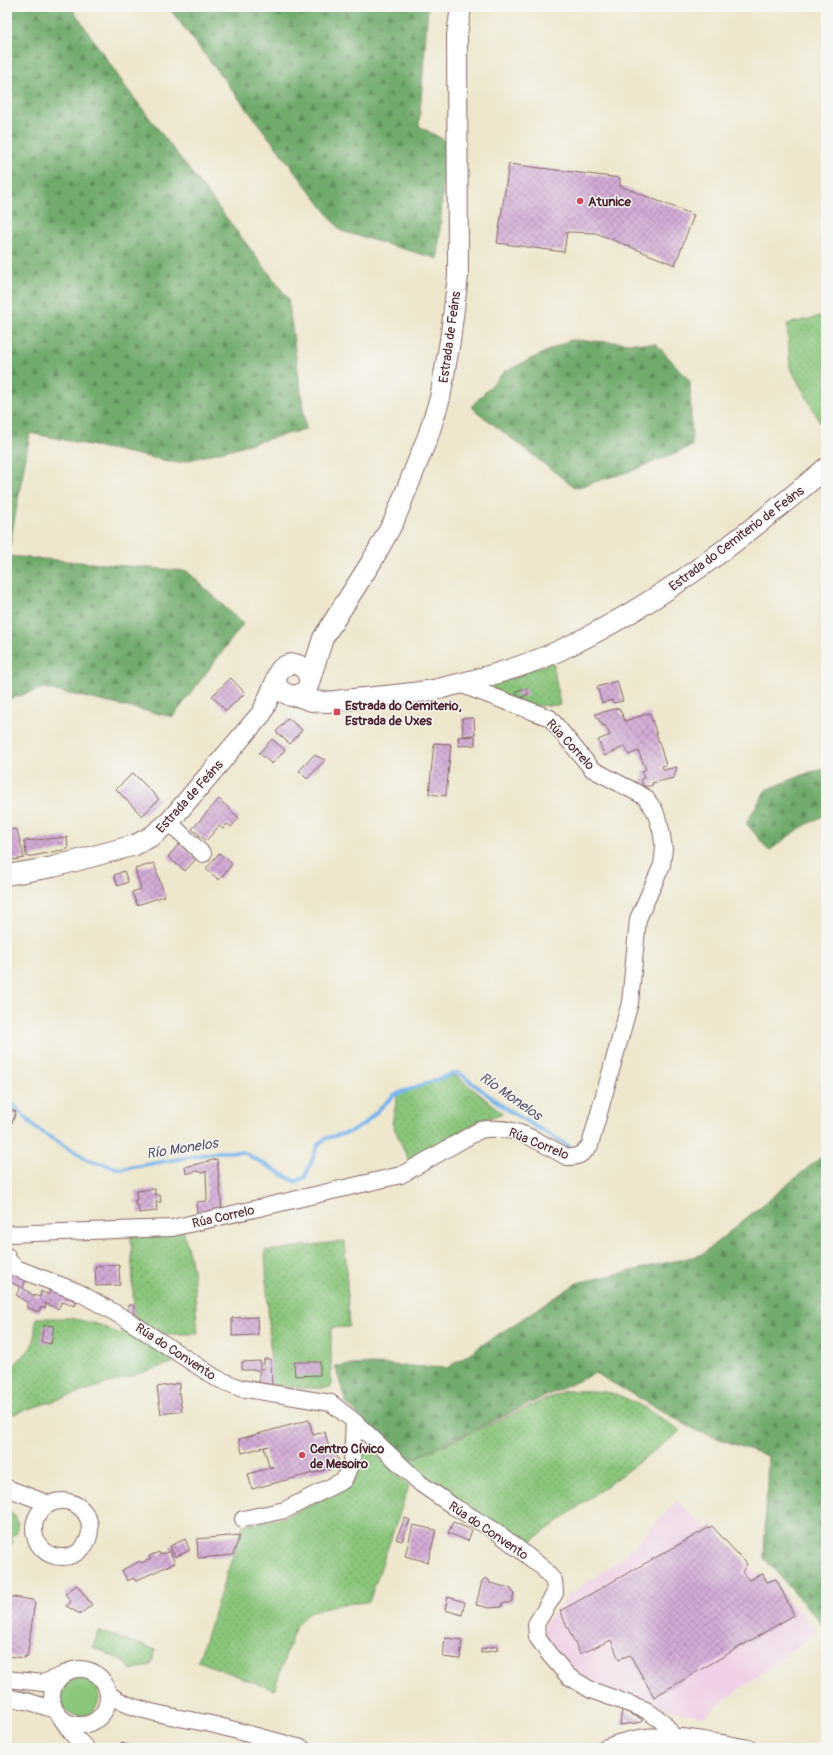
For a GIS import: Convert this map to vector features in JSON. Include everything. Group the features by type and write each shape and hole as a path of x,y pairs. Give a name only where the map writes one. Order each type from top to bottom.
{"street":[{"name":"Estrada de Feáns","path":"262,713 301,689 323,638 372,561 394,521 428,436 440,398 450,341 458,276 457,36 461,7"},
{"name":"Estrada do Cemiterio de Feáns","path":"301,689 328,696 350,699 437,689 495,673 552,653 609,626 666,591 717,556 768,517 826,468"},
{"name":"Estrada de Feáns","path":"7,875 53,867 135,845 152,836 169,822 262,713 281,669 302,657 323,638"},
{"path":"276,681 280,690 301,689 308,674 300,665 289,664"},
{"name":"Rúa Correlo","path":"7,1234 172,1228 401,1175 480,1130 495,1128 510,1129 523,1134 567,1157 574,1158 586,1150 590,1145 630,1003 638,919 662,865 664,848 661,830 655,811 645,796 592,769 550,718 457,683"},
{"path":"169,822 203,854"},
{"name":"Rúa do Convento","path":"7,1256 8,1260 16,1268 78,1292 126,1319 216,1378 240,1388 331,1403 354,1421 421,1484 453,1506 497,1532 543,1568 554,1581 555,1593 536,1624 537,1637 568,1676 591,1690 646,1710 664,1722 673,1736"},
{"path":"244,1519 285,1510 344,1480 352,1461 354,1421"},
{"path":"7,1488 49,1504"},
{"path":"24,1495 36,1517"},
{"path":"59,1501 68,1502 77,1506 84,1512 89,1521 90,1531 87,1540 82,1548 74,1554 55,1556 46,1552 39,1545 35,1536 34,1527 36,1517 42,1509 49,1504 59,1501"},
{"path":"7,1679 43,1683 71,1670 81,1668 91,1671 99,1676 105,1684 108,1693 108,1703 104,1712 93,1721 89,1748"},
{"path":"63,1675 56,1682 52,1691 52,1701 58,1714 73,1735 86,1748"},
{"path":"108,1693 115,1700 130,1707 218,1726 302,1748"},
{"path":"7,1697 30,1702 58,1714 70,1723 79,1725 93,1721 113,1711 130,1707"},
{"path":"604,1748 632,1738 647,1736 673,1736 749,1748"}],"shaded area":[{"path":"677,1501 819,1630 703,1717 661,1708 616,1693 581,1676 552,1646 544,1634 545,1623 571,1593 621,1560"}],"green space":[{"path":"7,7 71,7 125,86 288,298 306,429 178,463 30,433 8,556 187,571 243,624 173,717 43,688 7,700"},
{"path":"168,7 428,7 419,126 446,141 438,259 341,231"},
{"path":"826,315 826,433 790,367 787,324"},
{"path":"570,340 656,344 690,381 692,446 634,470 575,488 471,407 504,372"},
{"path":"553,662 560,705 532,706 482,687"},
{"path":"826,769 826,814 797,830 769,851 746,823 766,790 810,772"},
{"path":"455,1075 503,1113 477,1122 409,1161 392,1123 398,1092"},
{"path":"826,1153 826,1629 764,1558 768,1456 697,1431 595,1373 406,1462 346,1403 335,1366 373,1364 447,1368 577,1283 701,1255"},
{"path":"183,1230 193,1269 198,1334 160,1334 134,1317 131,1236"},
{"path":"345,1241 349,1327 331,1328 331,1388 300,1388 272,1385 265,1251"},
{"path":"36,1318 71,1318 100,1325 120,1335 126,1327 178,1361 7,1416 7,1373 29,1350 34,1341"},
{"path":"564,1391 599,1391 620,1396 648,1409 681,1431 522,1548 455,1502 406,1462"},
{"path":"366,1445 409,1486 369,1602 330,1606 311,1613 303,1618 296,1625 274,1690 198,1661 243,1525 282,1518 351,1486"},
{"path":"9,1511 15,1516 18,1526 17,1533 11,1536 13,1543 7,1545 7,1512"},
{"path":"98,1631 156,1650 151,1665 132,1671 126,1662 93,1647"},
{"path":"76,1678 84,1678 91,1681 96,1686 99,1697 96,1708 91,1713 84,1716 76,1716 69,1713 64,1708 61,1701 61,1693 64,1686 69,1681"}],"building":[{"name":"Atunice","path":"509,164 620,178 620,186 694,215 675,265 596,233 567,232 564,252 497,243"},
{"path":"231,678 245,693 226,711 212,696"},
{"path":"617,681 623,701 613,703 612,700 602,703 597,687"},
{"path":"526,688 528,695 518,698 516,691"},
{"path":"619,708 625,721 650,713 666,765 662,766 664,770 677,767 674,778 652,783 653,785 643,786 641,779 644,778 642,771 646,769 638,751 629,755 625,746 605,756 598,740 610,735 605,725 603,726 595,714"},
{"path":"288,718 302,730 290,744 276,732"},
{"path":"462,718 474,718 475,735 463,736"},
{"path":"475,736 475,745 459,746 458,737"},
{"path":"272,739 285,750 272,764 259,753"},
{"path":"434,743 451,744 446,796 429,794"},
{"path":"314,755 325,760 307,779 299,771"},
{"path":"133,773 159,799 142,816 116,789"},
{"path":"219,799 239,818 231,827 227,824 223,829 219,826 206,841 192,829"},
{"path":"17,829 24,858 7,861 7,830"},
{"path":"67,837 68,849 27,857 24,841"},
{"path":"179,844 196,859 185,871 168,857"},
{"path":"219,853 232,864 219,880 206,869"},
{"path":"154,863 165,896 137,905 132,892 141,889 135,869"},
{"path":"124,871 128,882 118,886 114,875"},
{"path":"7,1108 16,1112 12,1123 7,1121"},
{"path":"217,1159 222,1209 197,1214 196,1202 207,1201 206,1171 203,1173 197,1171 186,1174 185,1167"},
{"path":"155,1189 155,1195 160,1195 161,1202 156,1202 157,1211 139,1213 138,1205 135,1205 135,1200 137,1200 136,1191"},
{"path":"119,1265 120,1285 96,1286 95,1266"},
{"path":"8,1271 27,1277 23,1288 33,1295 40,1297 41,1291 48,1295 52,1288 78,1299 75,1306 62,1302 58,1309 45,1303 46,1307 40,1308 40,1311 26,1307 28,1303 16,1295 21,1287 10,1282"},
{"path":"128,1305 134,1305 134,1317 128,1313"},
{"path":"257,1317 258,1335 232,1336 232,1318"},
{"path":"44,1325 54,1326 51,1344 41,1342"},
{"path":"264,1359 271,1359 272,1385 259,1383 259,1370 242,1370 242,1362 260,1361 260,1369 264,1369"},
{"path":"294,1362 320,1362 320,1375 295,1376"},
{"path":"180,1383 180,1388 178,1388 182,1411 161,1414 157,1387"},
{"name":"Centro Cívico de Mesoiro","path":"309,1420 313,1435 325,1432 330,1451 335,1449 340,1466 252,1489 248,1474 273,1467 269,1467 264,1448 268,1446 242,1453 239,1439"},
{"path":"405,1518 410,1520 402,1541 396,1539"},
{"path":"453,1522 472,1530 468,1541 448,1533"},
{"path":"413,1525 436,1530 428,1562 405,1556"},
{"path":"712,1526 747,1564 742,1572 749,1580 763,1574 767,1582 776,1579 794,1615 654,1697 630,1655 619,1659 611,1640 580,1654 560,1611"},
{"path":"240,1535 233,1555 198,1558 197,1539"},
{"path":"185,1539 190,1550 175,1557 170,1546"},
{"path":"170,1551 175,1563 135,1581 134,1578 127,1581 122,1570 140,1561 141,1563 151,1559 149,1556 159,1552 160,1555"},
{"path":"485,1578 489,1580 490,1583 510,1588 514,1594 512,1601 502,1603 502,1607 490,1608 476,1605 482,1581"},
{"path":"77,1585 92,1605 80,1614 66,1606 71,1602 65,1594"},
{"path":"7,1596 33,1600 35,1602 27,1657 25,1656 25,1658 7,1656"},
{"path":"448,1597 465,1602 462,1615 445,1610"},
{"path":"445,1638 462,1640 460,1659 443,1657"},
{"path":"497,1646 498,1650 481,1653 481,1649"},
{"path":"622,1710 642,1719 642,1722 620,1725"},
{"path":"121,1743 139,1748 122,1748"}],"waterway":[{"name":"Río Monelos","path":"7,1099 37,1129 88,1160 121,1169 219,1152 243,1152 296,1182 305,1177 319,1143 327,1138 350,1132 363,1125 394,1095 452,1074 459,1073 508,1110 572,1148"}],"place":[{"name":"Atunice","path":"580,201"},
{"name":"Estrada do Cemiterio, Estrada de Uxes","path":"337,712"},
{"name":"Centro Cívico de Mesoiro","path":"302,1455"}]}
